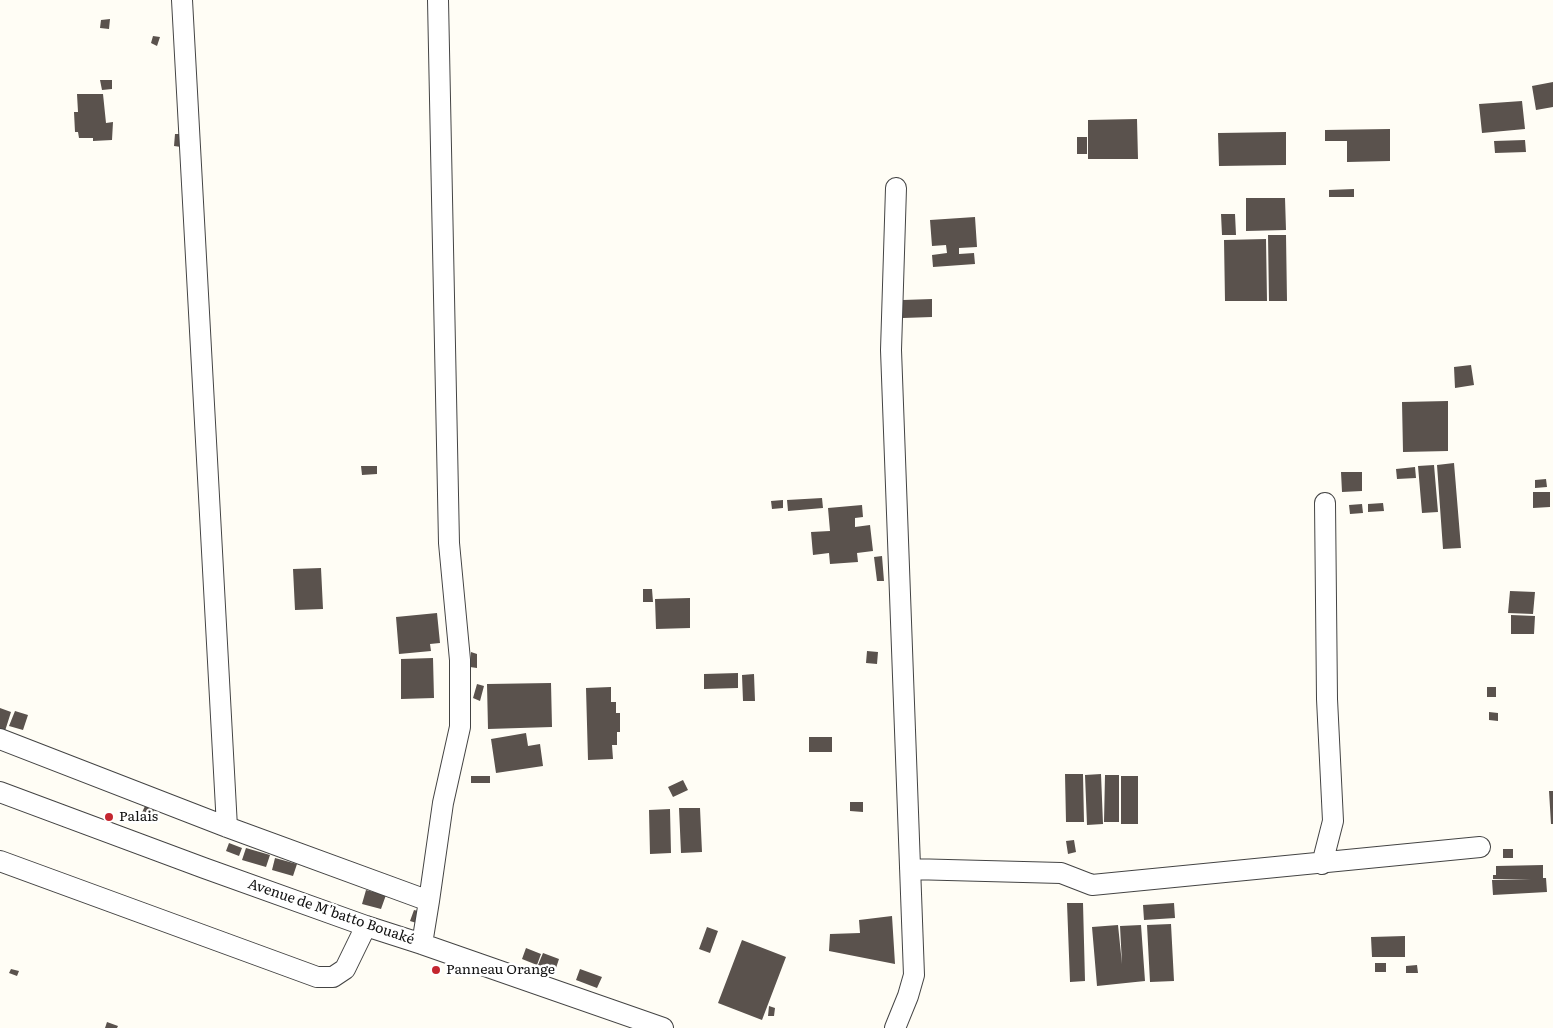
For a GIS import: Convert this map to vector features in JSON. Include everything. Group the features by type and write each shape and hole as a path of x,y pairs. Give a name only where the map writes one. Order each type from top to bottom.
{"street":[{"path":"182,0 227,827"},
{"path":"422,944 430,901 443,803 460,728 460,660 449,543 438,0"},
{"path":"895,1028 914,975 891,350 896,188"},
{"path":"1322,864 1333,821 1327,699 1325,503"},
{"path":"0,739 227,827 430,901"},
{"name":"Avenue de M'batto Bouaké","path":"0,792 366,926 663,1028"},
{"path":"910,869 1061,873 1092,885 1322,864 1480,847"},
{"path":"0,861 317,977 333,977 345,969 366,926"}],"building":[{"path":"110,19 109,29 100,28 101,20"},
{"path":"153,36 160,37 157,46 151,43"},
{"path":"100,80 112,80 112,89 102,90"},
{"path":"1553,82 1553,107 1536,110 1532,86"},
{"path":"77,94 103,94 106,123 113,122 112,140 93,141 93,138 79,138 78,132 75,132 74,112 78,112"},
{"path":"1522,101 1525,129 1482,133 1479,104"},
{"path":"1137,119 1138,159 1088,159 1088,120"},
{"path":"1390,129 1390,161 1347,162 1347,141 1325,141 1325,130"},
{"path":"1286,132 1286,165 1219,166 1218,133"},
{"path":"175,134 182,134 181,147 174,146"},
{"path":"1077,137 1087,137 1087,154 1077,154"},
{"path":"1525,140 1526,152 1495,153 1494,141"},
{"path":"1354,189 1354,197 1329,197 1329,190"},
{"path":"1246,198 1285,198 1286,230 1246,231"},
{"path":"1221,214 1235,214 1236,235 1222,235"},
{"path":"975,217 977,247 959,248 959,254 974,253 975,264 933,267 932,255 947,253 946,245 932,246 930,220"},
{"path":"1268,235 1286,235 1287,301 1269,301"},
{"path":"1266,239 1267,301 1225,301 1224,240"},
{"path":"932,299 932,317 903,318 903,300"},
{"path":"1471,365 1474,385 1455,388 1454,367"},
{"path":"1448,401 1448,451 1403,452 1402,402"},
{"path":"1454,463 1461,548 1443,549 1437,465"},
{"path":"1434,465 1438,512 1422,513 1418,466"},
{"path":"361,466 377,466 377,474 362,475"},
{"path":"1415,467 1416,478 1397,479 1396,469"},
{"path":"1341,472 1362,472 1362,491 1342,492"},
{"path":"1546,479 1547,487 1535,488 1535,480"},
{"path":"1533,492 1550,492 1550,507 1533,508"},
{"path":"822,498 823,508 788,511 787,500"},
{"path":"783,500 783,508 772,509 771,501"},
{"path":"1383,503 1384,511 1368,512 1368,504"},
{"path":"1362,504 1363,513 1350,514 1349,505"},
{"path":"862,505 863,517 855,518 855,527 870,525 873,551 857,553 858,562 830,564 829,553 813,555 811,532 830,531 828,508"},
{"path":"882,556 884,581 877,581 874,557"},
{"path":"321,568 323,609 295,610 293,569"},
{"path":"643,589 652,589 653,602 643,602"},
{"path":"1510,591 1535,592 1533,614 1508,613"},
{"path":"690,598 690,628 656,629 655,599"},
{"path":"437,613 440,643 430,644 431,651 399,654 396,617"},
{"path":"1511,615 1535,616 1534,634 1511,634"},
{"path":"867,651 878,652 877,664 866,663"},
{"path":"471,652 477,654 477,668 470,667"},
{"path":"433,658 434,698 401,699 401,659"},
{"path":"738,673 738,688 704,689 704,674"},
{"path":"754,674 755,701 743,701 742,675"},
{"path":"551,683 552,727 488,729 487,684"},
{"path":"477,684 484,686 480,701 473,698"},
{"path":"611,687 611,702 616,702 616,713 620,713 620,732 617,732 617,745 612,745 613,759 588,760 586,688"},
{"path":"1487,687 1496,687 1496,697 1487,697"},
{"path":"0,708 11,712 5,731 0,730"},
{"path":"15,711 28,715 23,730 9,726"},
{"path":"1489,712 1498,713 1498,721 1489,720"},
{"path":"526,733 528,746 540,744 543,766 496,773 491,739"},
{"path":"809,737 832,737 832,752 809,752"},
{"path":"1065,774 1083,774 1084,822 1066,822"},
{"path":"1101,774 1103,824 1087,825 1085,775"},
{"path":"1105,775 1119,775 1119,822 1104,822"},
{"path":"471,776 490,776 490,783 471,783"},
{"path":"1121,776 1138,776 1138,824 1121,824"},
{"path":"683,780 688,790 673,797 668,787"},
{"path":"1549,791 1553,791 1553,824 1551,824"},
{"path":"850,802 863,802 863,812 850,811"},
{"path":"145,806 154,810 148,823 139,819"},
{"path":"679,808 700,808 702,852 681,853"},
{"path":"670,809 671,853 650,854 649,810"},
{"path":"1074,840 1076,852 1068,854 1066,841"},
{"path":"229,843 242,848 239,856 226,851"},
{"path":"246,848 270,855 266,867 242,860"},
{"path":"1503,849 1513,849 1513,858 1503,858"},
{"path":"275,858 297,864 293,876 272,870"},
{"path":"1543,865 1543,878 1546,878 1547,892 1493,895 1492,880 1531,879 1493,879 1493,875 1496,875 1496,866"},
{"path":"366,890 386,895 381,909 362,904"},
{"path":"1067,903 1083,903 1085,981 1070,982"},
{"path":"1174,903 1175,918 1144,920 1143,905"},
{"path":"414,910 426,913 423,925 410,921"},
{"path":"892,916 895,964 829,951 830,934 860,933 859,920"},
{"path":"1171,924 1174,981 1150,982 1147,925"},
{"path":"1118,925 1122,964 1120,926 1141,925 1145,981 1097,986 1092,927"},
{"path":"707,927 718,931 710,953 699,949"},
{"path":"1405,936 1405,957 1372,957 1371,937"},
{"path":"742,940 786,957 762,1020 718,1003"},
{"path":"526,948 541,954 537,965 522,959"},
{"path":"543,953 559,959 555,971 538,965"},
{"path":"1375,963 1386,963 1386,972 1375,972"},
{"path":"1417,965 1418,973 1406,973 1406,966"},
{"path":"11,969 19,971 17,976 9,973"},
{"path":"580,969 602,977 597,988 576,980"},
{"path":"769,1006 775,1008 774,1016 768,1016"},
{"path":"107,1022 118,1026 117,1028 105,1028"}],"place":[{"name":"Palais","path":"109,817"},
{"name":"Panneau Orange","path":"436,970"}]}
